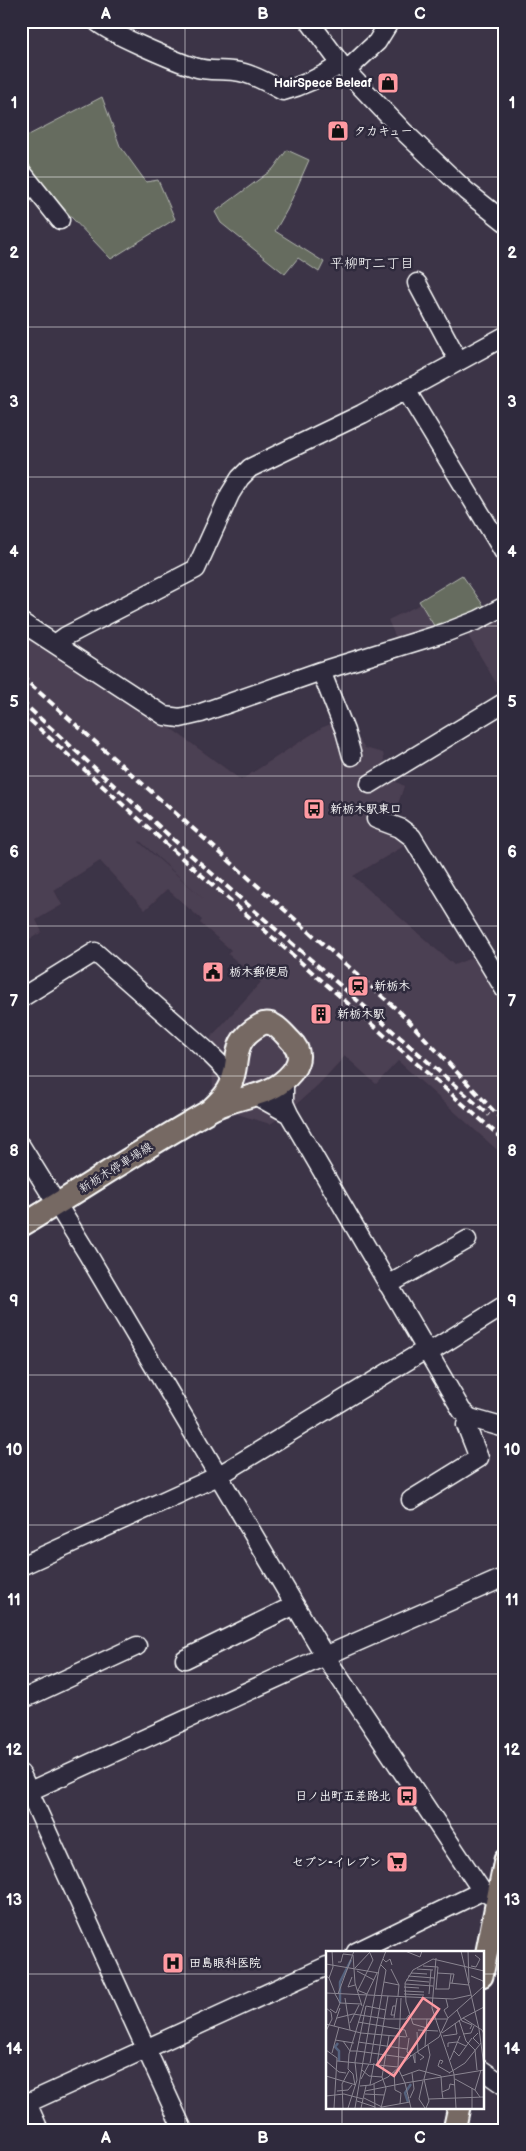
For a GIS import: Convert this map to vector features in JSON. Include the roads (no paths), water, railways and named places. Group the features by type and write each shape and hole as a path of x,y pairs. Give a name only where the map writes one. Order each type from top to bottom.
{"main road":[{"path":"263,1023 277,1026 295,1044 299,1051 299,1060 295,1068 284,1080 268,1090 211,1110 226,1094 233,1080 237,1049 263,1023"},
{"name":"新栃木停車場線","path":"21,1226 211,1110"},
{"path":"484,1963 494,1898 505,1860"},
{"path":"454,2130 458,2108"}],"street":[{"path":"96,21 98,25 119,36 195,68 239,72 256,77 283,91 344,68 373,47 390,21"},
{"path":"309,21 344,68 431,158 505,222"},
{"path":"21,171 60,220"},
{"path":"417,283 458,360"},
{"path":"55,644 66,636 196,569 230,494 240,478 250,468 362,414 505,336"},
{"path":"406,390 505,554"},
{"path":"21,622 55,644 153,699 165,716 180,718 321,671 447,632 478,620 505,606"},
{"path":"321,671 345,731 352,756"},
{"path":"370,784 505,702"},
{"path":"376,819 400,828 412,837 505,990"},
{"path":"21,998 94,952 206,1050 226,1069 233,1080"},
{"path":"206,1050 219,1055 237,1049"},
{"path":"284,1080 284,1103 289,1114 462,1411 470,1418 505,1428"},
{"path":"253,1094 289,1114"},
{"path":"21,1146 325,1656 494,1898 359,1951"},
{"path":"388,1285 467,1240"},
{"path":"21,1566 218,1476 426,1351 505,1306"},
{"path":"411,1500 479,1458 466,1425 470,1418"},
{"path":"25,1794 325,1656 505,1577"},
{"path":"185,1659 295,1606"},
{"path":"21,1700 137,1646"},
{"path":"21,1774 25,1794 183,2130"},
{"path":"39,2130 24,2104 326,1966"},
{"path":"484,2071 505,2086"}],"railway":[{"path":"21,676 402,1014 505,1123"},
{"path":"21,701 185,850 489,1115"},
{"path":"21,712 175,852 505,1141"}],"place":[{"name":"HairSpece Beleaf","path":"388,83"},
{"name":"タカキュー","path":"338,131"},
{"name":"新栃木駅東口","path":"314,809"},
{"name":"栃木郵便局","path":"213,972"},
{"name":"新栃木","path":"358,986"},
{"name":"新栃木駅","path":"321,1014"},
{"name":"日ノ出町五差路北","path":"407,1796"},
{"name":"セブン-イレブン","path":"397,1862"},
{"name":"田島眼科医院","path":"173,1963"}],"district":[{"name":"平柳町二丁目","path":"372,263"}]}
